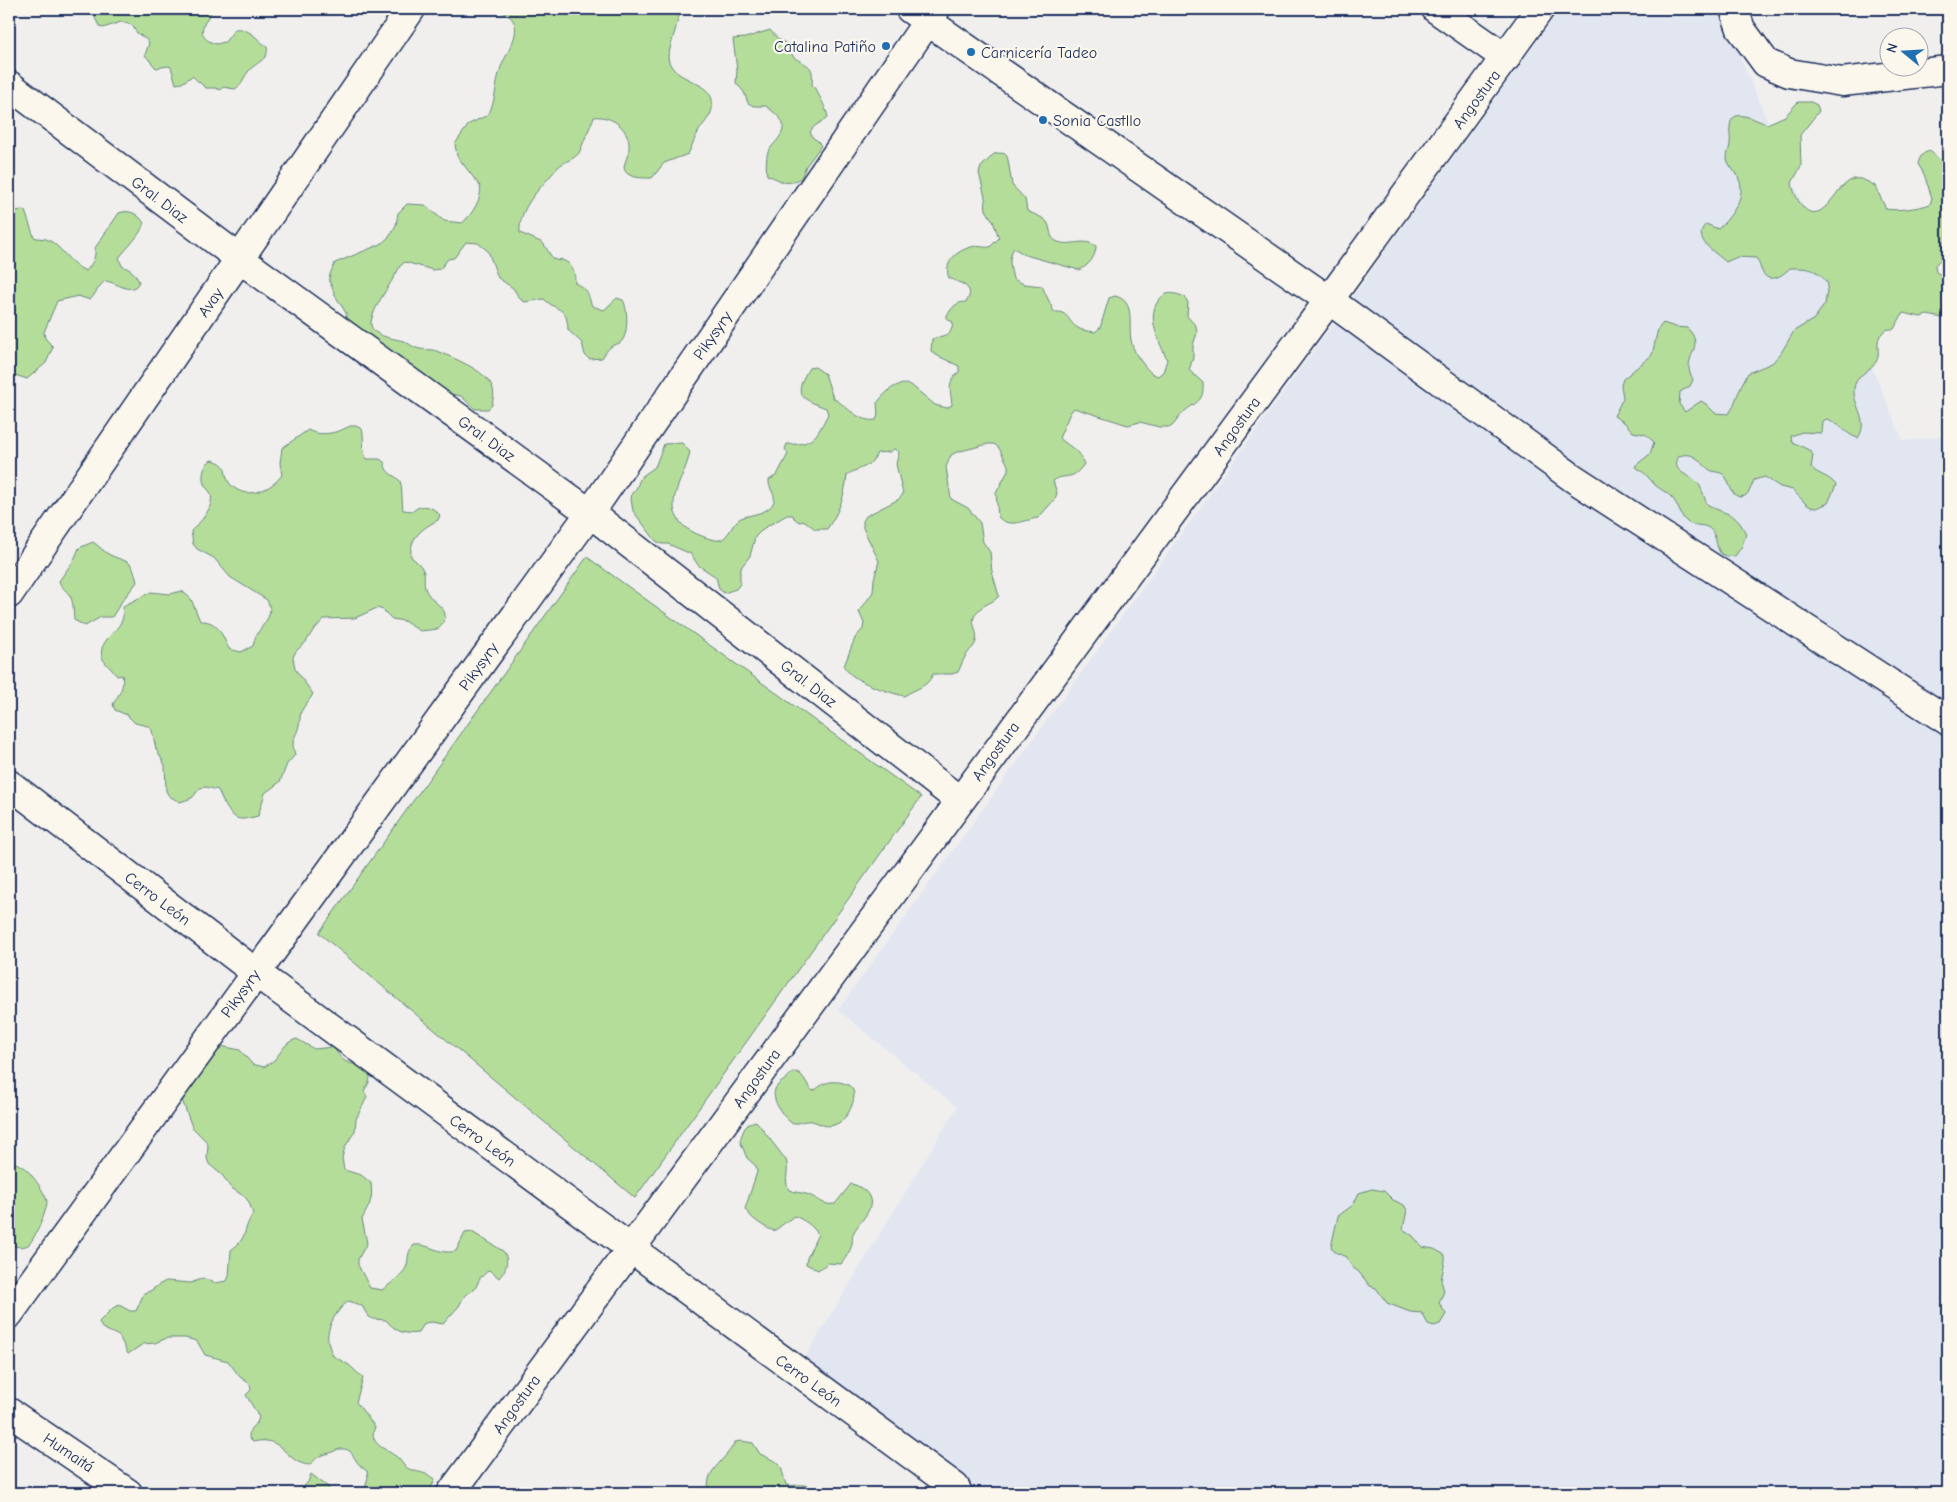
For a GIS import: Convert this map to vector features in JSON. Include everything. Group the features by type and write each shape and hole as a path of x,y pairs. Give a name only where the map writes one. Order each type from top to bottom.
{"street":[{"name":"Avay","path":"9,594 411,9"},
{"path":"1436,9 1506,58"},
{"name":"Angostura","path":"451,1493 959,800 1329,300 1540,9"},
{"path":"1734,9 1741,29 1766,63 1789,73 1842,82 1948,70"},
{"path":"925,13 1329,300 1573,478 1948,721"},
{"name":"Pikysyry","path":"9,1314 255,972 590,513 925,13"},
{"name":"Gral. Diaz","path":"9,85 240,259 590,513 959,800"},
{"name":"Cerro León","path":"9,784 255,972 955,1487 958,1493"},
{"name":"Humaitá","path":"9,1412 128,1493"}],"shaded area":[{"path":"1560,9 1720,9 1903,441 1948,436 1948,1493 964,1493 795,1374 957,1107 838,1010"}],"green space":[{"path":"96,9 214,9 204,24 203,29 205,37 209,41 216,44 225,42 235,29 240,29 256,37 267,47 266,55 246,74 235,89 223,87 221,90 206,88 192,76 182,83 176,84 171,67 156,68 145,55 149,43 137,33 132,25 121,22 103,28 100,27 95,18"},
{"path":"496,9 681,9 668,56 670,65 676,72 708,92 712,99 712,109 709,117 698,132 688,154 664,163 652,178 636,177 625,172 624,166 629,149 627,135 614,121 607,118 594,117 579,153 558,167 527,205 523,214 520,223 520,233 543,243 553,259 559,261 560,259 570,265 574,271 575,283 586,290 592,306 604,310 617,298 623,300 627,315 625,334 620,343 610,347 602,358 589,359 585,355 582,343 568,330 566,317 561,310 544,299 525,302 520,299 513,288 498,278 488,251 478,243 466,242 454,258 448,259 440,269 433,270 405,262 400,266 375,311 371,324 372,329 380,335 406,342 416,348 439,352 468,365 483,375 493,388 492,405 488,409 475,409 461,396 436,391 348,326 346,313 336,297 329,280 335,263 381,244 390,236 396,225 398,213 407,204 425,205 444,221 462,223 469,216 480,196 480,186 457,156 455,144 469,124 488,115 493,103 501,67 513,42 515,27 513,20 507,14"},
{"path":"770,30 778,39 789,45 793,57 807,65 811,70 812,85 828,117 810,132 821,146 806,166 801,178 787,183 767,175 766,164 767,154 782,132 782,121 766,106 754,106 748,103 744,92 736,83 737,70 733,39 745,38"},
{"path":"1798,102 1811,102 1817,105 1819,111 1800,135 1801,166 1792,183 1798,200 1806,210 1817,212 1823,209 1841,188 1854,179 1860,179 1875,186 1886,209 1914,208 1930,204 1932,198 1924,174 1918,164 1921,157 1930,151 1948,167 1948,252 1935,265 1936,272 1948,279 1948,319 1927,315 1921,317 1903,313 1894,329 1883,332 1878,343 1878,358 1876,362 1855,384 1854,396 1862,419 1858,438 1827,419 1822,421 1821,433 1802,432 1791,436 1792,442 1809,450 1813,455 1811,468 1836,485 1828,503 1817,508 1811,507 1793,490 1780,487 1765,477 1754,480 1749,492 1745,496 1739,497 1734,494 1723,474 1710,470 1693,456 1679,456 1677,461 1678,469 1699,484 1707,504 1734,517 1746,534 1742,546 1735,556 1728,556 1720,553 1712,531 1709,528 1687,522 1673,499 1635,466 1650,454 1654,442 1645,434 1633,432 1625,423 1614,416 1623,398 1621,385 1623,379 1652,355 1658,329 1663,323 1687,328 1692,334 1695,344 1689,363 1693,380 1690,386 1680,392 1679,404 1685,412 1701,401 1715,413 1728,414 1748,373 1772,363 1781,353 1794,331 1814,319 1825,304 1828,284 1816,272 1808,269 1790,268 1775,278 1767,277 1756,258 1737,257 1726,262 1706,245 1701,235 1706,224 1718,229 1722,226 1733,211 1741,194 1740,181 1727,159 1730,146 1731,120 1735,117 1745,116 1767,124 1785,116"},
{"path":"994,154 1006,154 1012,185 1025,199 1027,211 1047,222 1051,236 1055,240 1063,243 1087,242 1096,246 1091,260 1079,270 1025,255 1014,248 1010,260 1013,279 1024,284 1042,286 1054,312 1063,313 1074,326 1086,331 1095,332 1100,328 1109,298 1115,296 1122,299 1126,303 1130,314 1130,334 1134,350 1148,370 1158,376 1163,372 1167,360 1155,331 1153,315 1155,308 1158,301 1164,295 1174,294 1185,297 1188,303 1187,316 1196,326 1197,333 1189,370 1203,383 1203,389 1201,398 1183,413 1171,427 1159,427 1140,422 1128,425 1074,408 1059,438 1079,453 1084,464 1076,473 1053,481 1057,493 1055,499 1038,518 1012,523 1003,521 998,517 996,493 1008,471 1008,465 999,448 994,444 951,455 946,467 951,499 968,508 980,523 983,542 990,552 992,572 999,596 979,609 974,616 973,620 977,637 974,646 966,656 958,672 952,674 933,674 928,682 904,696 861,681 844,666 855,638 863,629 864,623 859,612 873,592 879,561 863,528 863,521 866,516 899,499 903,494 896,464 899,452 894,449 889,452 877,453 867,465 847,475 841,503 827,529 815,529 805,521 799,522 793,515 787,515 764,528 755,537 750,556 742,566 740,584 736,589 724,593 719,589 716,577 698,565 691,554 656,541 633,511 632,493 636,489 641,477 655,467 664,444 682,443 690,452 677,487 674,507 678,518 688,529 708,538 720,540 726,536 741,518 769,509 774,498 769,480 777,475 788,454 785,449 787,444 803,443 814,438 828,414 826,408 810,401 801,394 801,384 809,368 815,367 825,374 833,398 864,419 876,420 878,415 877,403 891,388 905,384 911,385 935,405 947,408 952,405 951,384 959,372 959,366 931,351 932,339 949,334 953,322 947,319 947,315 955,306 966,302 970,293 966,286 949,278 948,267 952,258 960,251 971,247 990,247 999,238 993,221 986,210 979,173 981,167"},
{"path":"23,210 34,237 46,239 56,245 75,264 86,271 93,261 95,248 119,213 133,213 144,223 137,236 119,258 122,266 131,270 136,276 139,282 136,286 128,289 105,281 90,300 78,296 57,301 44,332 45,338 53,347 46,363 27,379 9,373 9,214 13,211"},
{"path":"350,426 362,429 364,452 367,459 380,459 385,463 388,472 400,481 403,510 413,511 423,506 434,509 440,515 438,520 418,534 412,544 411,557 424,572 424,585 428,594 445,613 443,623 438,629 420,631 404,621 392,619 383,610 377,608 355,618 324,619 293,657 295,669 313,694 301,713 298,730 293,741 295,755 287,764 280,782 265,793 258,816 244,819 234,816 230,813 218,790 206,787 200,788 192,798 180,802 169,796 166,791 165,765 156,749 152,730 148,726 135,723 127,715 115,710 113,704 122,687 123,679 122,675 117,676 102,657 101,652 105,642 122,620 123,606 151,592 170,594 182,591 191,599 200,621 211,623 219,629 229,649 241,652 253,646 256,635 269,614 270,610 267,600 230,577 214,558 197,549 193,544 191,531 205,515 211,500 211,494 203,481 205,468 211,460 222,464 228,481 237,490 251,493 258,492 272,485 282,475 280,463 282,448 308,430 318,433 329,433 340,431"},
{"path":"93,542 108,554 129,563 137,582 112,617 101,617 85,626 74,620 71,598 59,581 74,560 79,548"},
{"path":"587,557 921,797 635,1198 319,933"},
{"path":"297,1039 314,1049 333,1047 343,1060 363,1068 369,1074 370,1078 364,1091 367,1097 356,1119 355,1131 345,1147 342,1158 344,1170 361,1175 371,1183 372,1194 370,1202 362,1219 367,1243 358,1259 358,1265 370,1288 382,1290 398,1277 406,1268 409,1254 414,1245 445,1252 456,1251 465,1233 472,1232 505,1254 507,1261 504,1272 499,1278 489,1270 480,1278 475,1289 465,1295 459,1306 443,1324 425,1323 418,1333 404,1333 393,1327 386,1320 373,1319 368,1316 362,1306 349,1301 337,1313 329,1329 328,1342 333,1356 349,1365 363,1378 356,1402 375,1427 373,1433 376,1442 398,1458 407,1468 429,1475 435,1479 429,1493 364,1493 368,1477 367,1471 345,1449 321,1455 310,1465 295,1460 278,1445 271,1442 253,1442 249,1438 249,1433 259,1417 246,1395 251,1390 250,1384 240,1377 228,1361 205,1355 197,1341 185,1338 167,1338 155,1343 143,1344 128,1354 119,1336 102,1328 99,1322 113,1308 119,1305 130,1311 136,1311 144,1293 166,1281 191,1283 203,1278 214,1283 227,1281 231,1250 243,1237 253,1214 245,1197 230,1187 223,1176 209,1164 207,1158 208,1145 192,1127 181,1097 216,1045 240,1050 252,1064 264,1067 274,1060 286,1045"},
{"path":"797,1072 813,1091 823,1084 830,1082 839,1082 851,1087 854,1095 852,1104 842,1121 831,1126 810,1121 793,1124 785,1117 775,1101 775,1090 791,1074"},
{"path":"756,1121 786,1160 787,1186 789,1190 804,1193 824,1203 835,1204 851,1184 862,1188 869,1197 870,1207 853,1234 850,1249 841,1264 828,1263 818,1270 806,1264 818,1234 801,1219 794,1216 774,1231 766,1228 750,1216 745,1209 757,1172 756,1166 747,1158 740,1141 743,1131 747,1126"},
{"path":"9,1160 30,1173 47,1202 37,1232 31,1242 23,1247 9,1244"},
{"path":"1372,1189 1384,1191 1393,1200 1404,1205 1407,1210 1403,1229 1413,1236 1422,1247 1434,1249 1445,1255 1441,1280 1444,1291 1439,1303 1446,1314 1440,1324 1434,1326 1428,1324 1422,1313 1410,1312 1387,1303 1376,1288 1370,1286 1358,1271 1353,1268 1346,1257 1335,1252 1331,1247 1338,1216 1353,1205 1359,1193"},
{"path":"735,1442 753,1443 760,1454 777,1462 781,1467 786,1485 805,1485 815,1493 707,1493 712,1472"},
{"path":"311,1474 328,1487 331,1493 297,1493 308,1482"}],"place":[{"name":"Catalina Patiño","path":"886,46"},
{"name":"Carnicería Tadeo","path":"971,52"},
{"name":"Sonia Castllo","path":"1043,120"}]}
